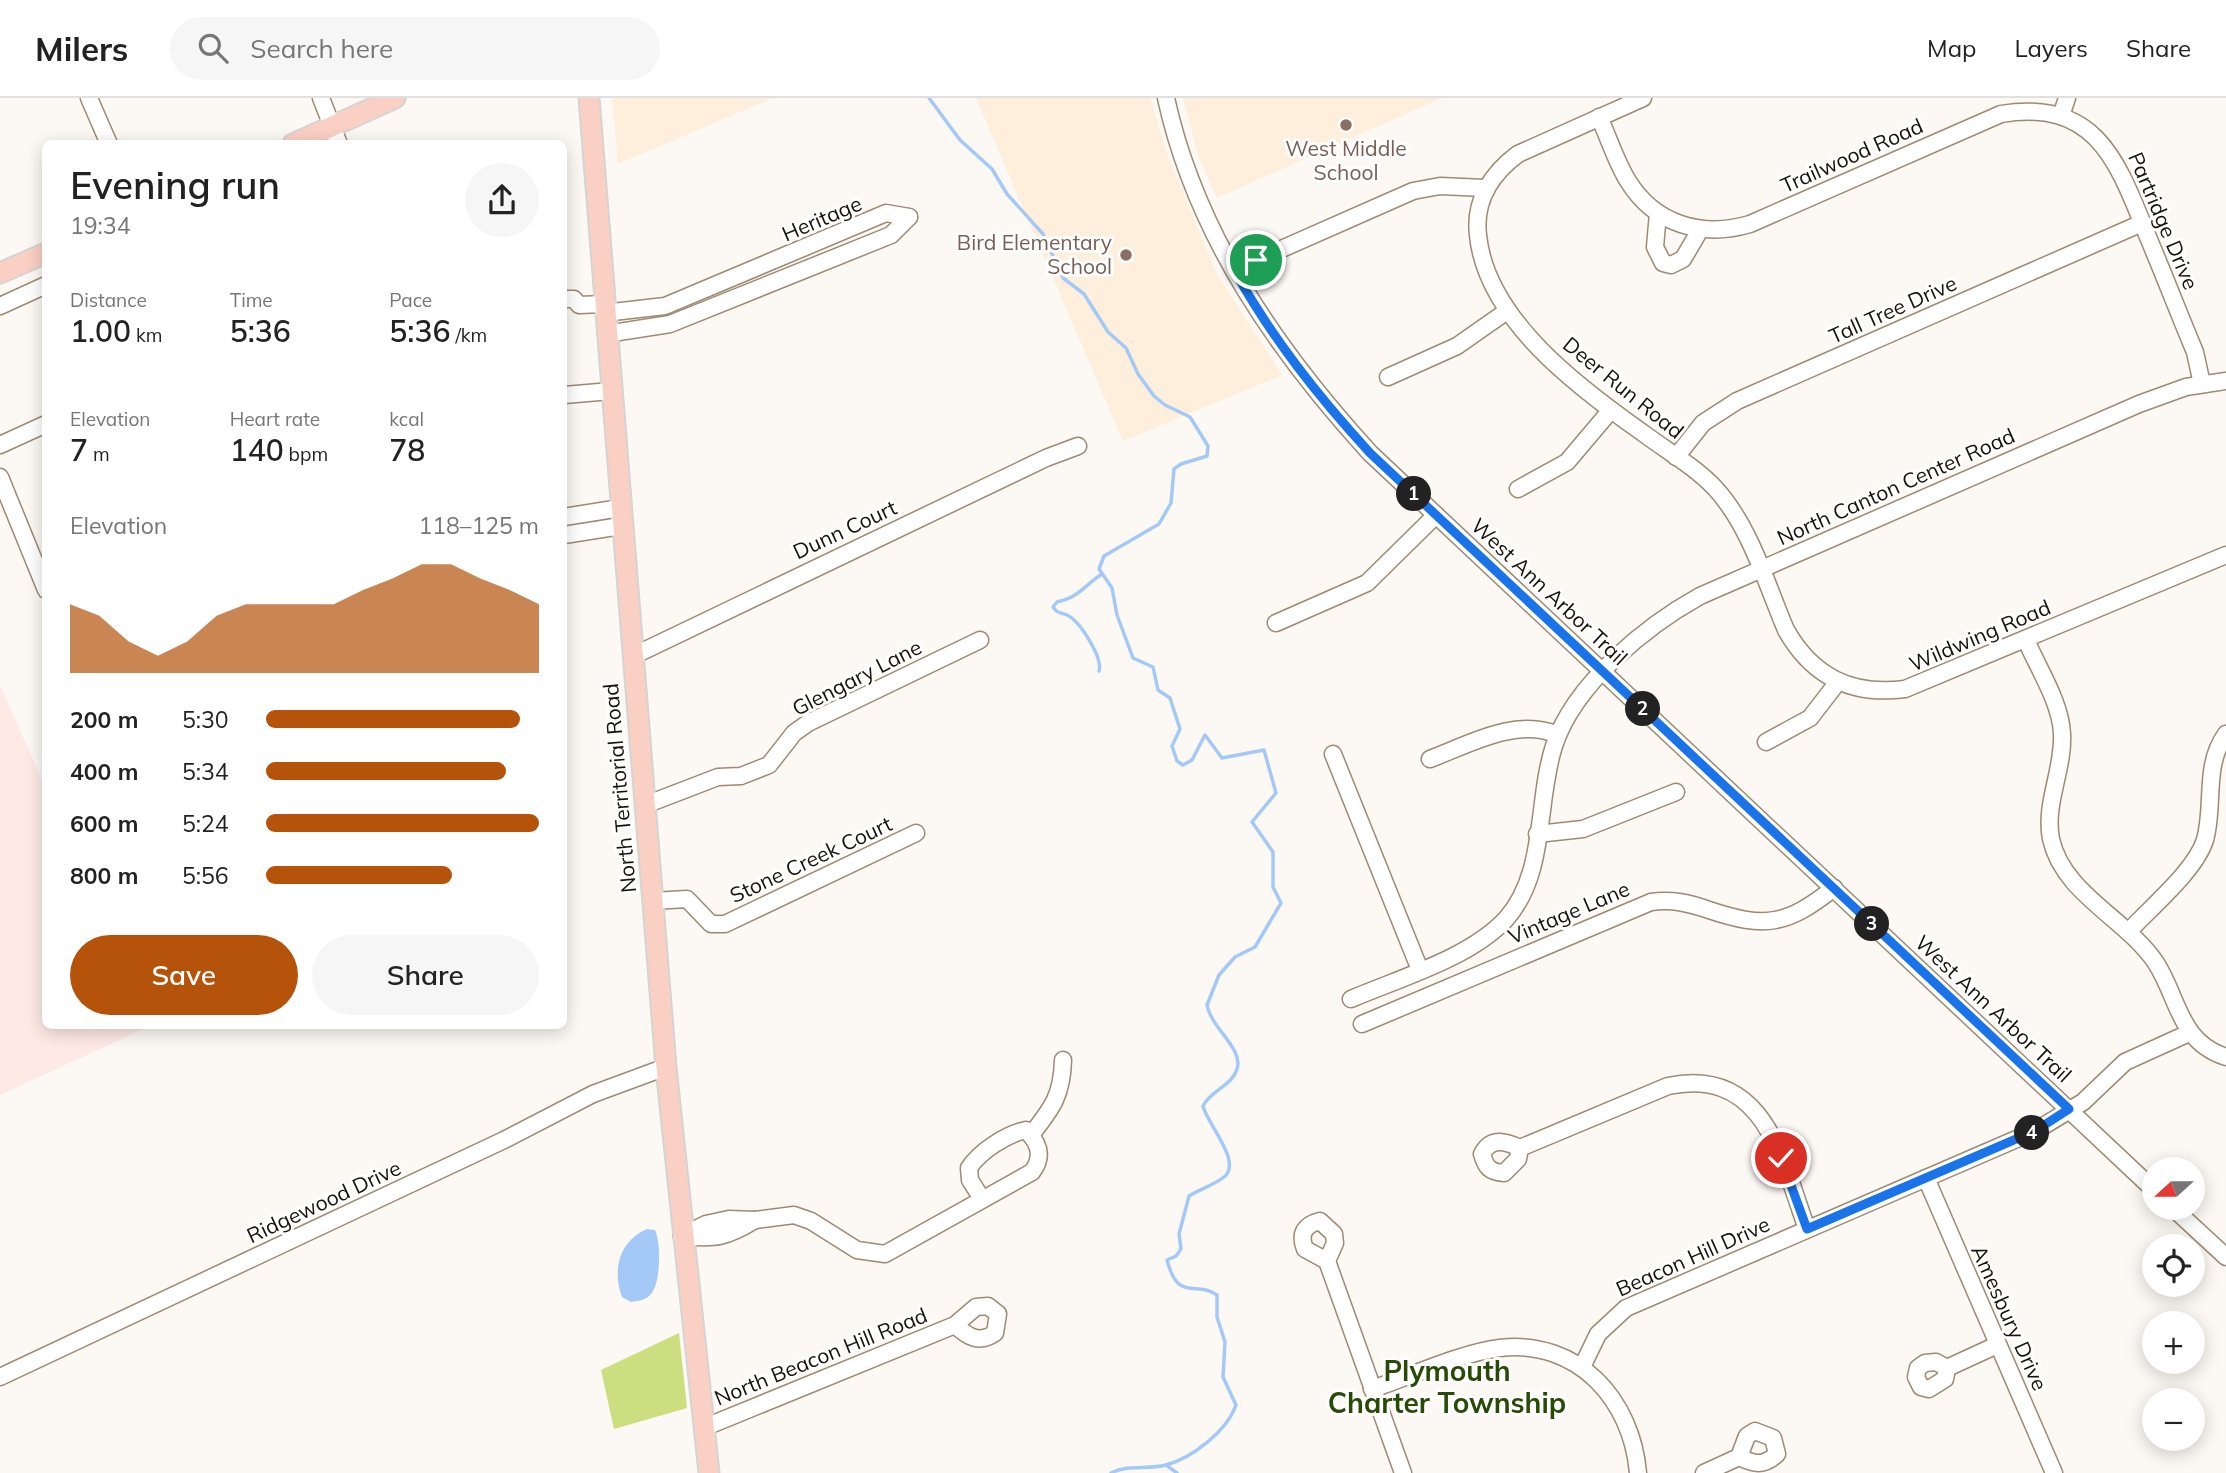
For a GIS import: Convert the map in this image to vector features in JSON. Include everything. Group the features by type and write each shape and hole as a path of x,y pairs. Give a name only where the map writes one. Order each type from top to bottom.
{"main road":[{"path":"312,140 335,135 395,98"},
{"name":"North Territorial Road","path":"589,98 666,1068 709,1473"},
{"path":"0,273 42,255"}],"street":[{"path":"89,98 107,140"},
{"path":"321,98 335,135"},
{"name":"West Ann Arbor Trail","path":"1166,98 1196,194 1267,328 1310,386 1370,453 2142,1178"},
{"path":"1234,270 1413,191 1440,186 1485,188 1518,154 1643,98"},
{"path":"2061,116 2067,98"},
{"name":"Trailwood Road","path":"1600,117 1627,180 1658,213 1673,222 1700,230 1734,229 1750,224 2001,114 2031,110 2061,116"},
{"name":"Partridge Drive","path":"2061,116 2085,127 2109,150 2195,352 2202,383"},
{"name":"Deer Run Road","path":"1485,188 1478,215 1478,244 1491,283 1507,311 1555,362 1611,410 1707,480 1728,503 1760,569"},
{"name":"Heritage","path":"569,299 579,305 665,306 886,213 909,217 891,235 699,313 670,324 606,334"},
{"path":"1658,213 1655,247 1663,262 1671,265 1683,259 1700,230"},
{"name":"Tall Tree Drive","path":"1676,457 1703,423 1737,401 2142,223"},
{"name":"Heritage","path":"765,265 772,283"},
{"path":"0,306 42,287"},
{"path":"692,295 699,313"},
{"path":"1388,377 1465,341 1507,311"},
{"name":"North Canton Center Road","path":"1558,735 1573,710 1637,638 1667,615 1700,596 2139,404 2202,383 2226,381"},
{"path":"567,395 611,391"},
{"path":"1518,489 1567,462 1611,410"},
{"path":"0,444 42,426"},
{"name":"Dunn Court","path":"633,656 1046,458 1077,446"},
{"path":"0,477 42,580"},
{"path":"1276,623 1367,583 1436,514"},
{"path":"567,517 621,517"},
{"path":"567,534 621,517"},
{"name":"Wildwing Road","path":"1760,569 1795,646 1816,669 1837,683 1872,691 1905,689 2226,555"},
{"name":"Glengary Lane","path":"645,805 718,777 741,776 769,765 794,733 808,723 980,640"},
{"path":"2026,640 2057,712 2062,732 2050,822 2055,852 2071,878 2128,932 2156,963 2189,1032 2206,1048 2226,1057"},
{"path":"1766,742 1810,718 1837,683"},
{"path":"1351,999 1480,942 1507,917 1527,883 1558,735 1539,728 1514,730 1430,759"},
{"path":"2128,932 2191,864 2201,849 2207,826 2213,760 2226,734"},
{"path":"1333,754 1420,970"},
{"path":"1537,834 1583,829 1676,793"},
{"name":"Stone Creek Court","path":"653,901 687,899 711,924 725,924 916,833"},
{"name":"Vintage Lane","path":"1362,1024 1650,902 1670,899 1739,920 1770,923 1808,909 1833,888"},
{"name":"Beacon Hill Drive","path":"1583,1367 1598,1334 1626,1308 2035,1131 2083,1102 2125,1062 2189,1032"},
{"path":"1031,1135 1056,1103 1062,1080 1063,1060"},
{"name":"Ridgewood Drive","path":"0,1377 492,1146 593,1094 666,1068"},
{"path":"1520,1148 1668,1086 1694,1083 1720,1087 1747,1102 1768,1126 1807,1229"},
{"path":"682,1236 706,1224 729,1219 801,1216 857,1251 886,1254 1032,1172 1039,1163 1039,1148 1026,1130 1017,1132 976,1158 969,1168 970,1180 982,1199"},
{"name":"Amesbury Drive","path":"1926,1178 2054,1473"},
{"path":"2186,1220 2226,1257"},
{"path":"1327,1261 1403,1473"},
{"name":"North Beacon Hill Road","path":"703,1428 955,1325"},
{"path":"1947,1368 1997,1345"},
{"path":"1372,1389 1502,1348 1544,1350 1583,1367 1605,1387 1624,1416 1638,1473"},
{"path":"1704,1473 1739,1457"}],"shaded area":[{"path":"612,98 773,98 618,164"},
{"name":"Bird Elementary School","path":"976,98 1150,98 1169,160 1217,274 1282,375 1123,441"},
{"path":"1183,98 1442,98 1217,198 1199,158"},
{"path":"0,685 42,780 42,1029 143,1029 0,1095"}],"green space":[{"path":"679,1333 687,1408 614,1429 601,1370"}],"water":[{"path":"647,1229 655,1230 657,1236 657,1281 649,1296 631,1302 622,1297 619,1287 620,1257 630,1241"}],"waterway":[{"path":"929,98 960,140 992,169 1007,194 1043,234 1063,278 1084,294 1108,332 1126,348 1138,374 1154,396 1165,405 1190,417 1208,446 1207,456 1174,469 1171,503 1159,524 1104,556 1099,569 1112,588 1117,615 1133,658 1153,667 1158,690 1170,698 1180,729 1172,746 1177,761 1183,765 1192,760 1205,735 1222,758 1264,750 1276,793 1252,822 1273,852 1273,887 1281,903 1255,947 1235,957 1219,975 1207,1005 1214,1022 1232,1046 1238,1061 1231,1080 1203,1106 1227,1153 1229,1170 1220,1180 1189,1196 1179,1234 1181,1249 1176,1256 1167,1260 1176,1282 1217,1295 1217,1317 1225,1342 1223,1377 1236,1405 1217,1434 1187,1456 1166,1465 1111,1473"},
{"path":"1099,671 1098,658 1084,632 1072,619 1053,607 1057,602 1077,594 1102,574"},
{"path":"1166,1465 1177,1473"}],"place":[{"name":"West Middle School","path":"1346,125"},
{"name":"Bird Elementary School","path":"1126,255"}],"district":[{"name":"Plymouth Charter Township","path":"1447,1387"}],"route":[{"path":"1256,260 1234,270 1267,328 1310,386 1370,453 2069,1109 2035,1131 1807,1229 1781,1158"}]}
